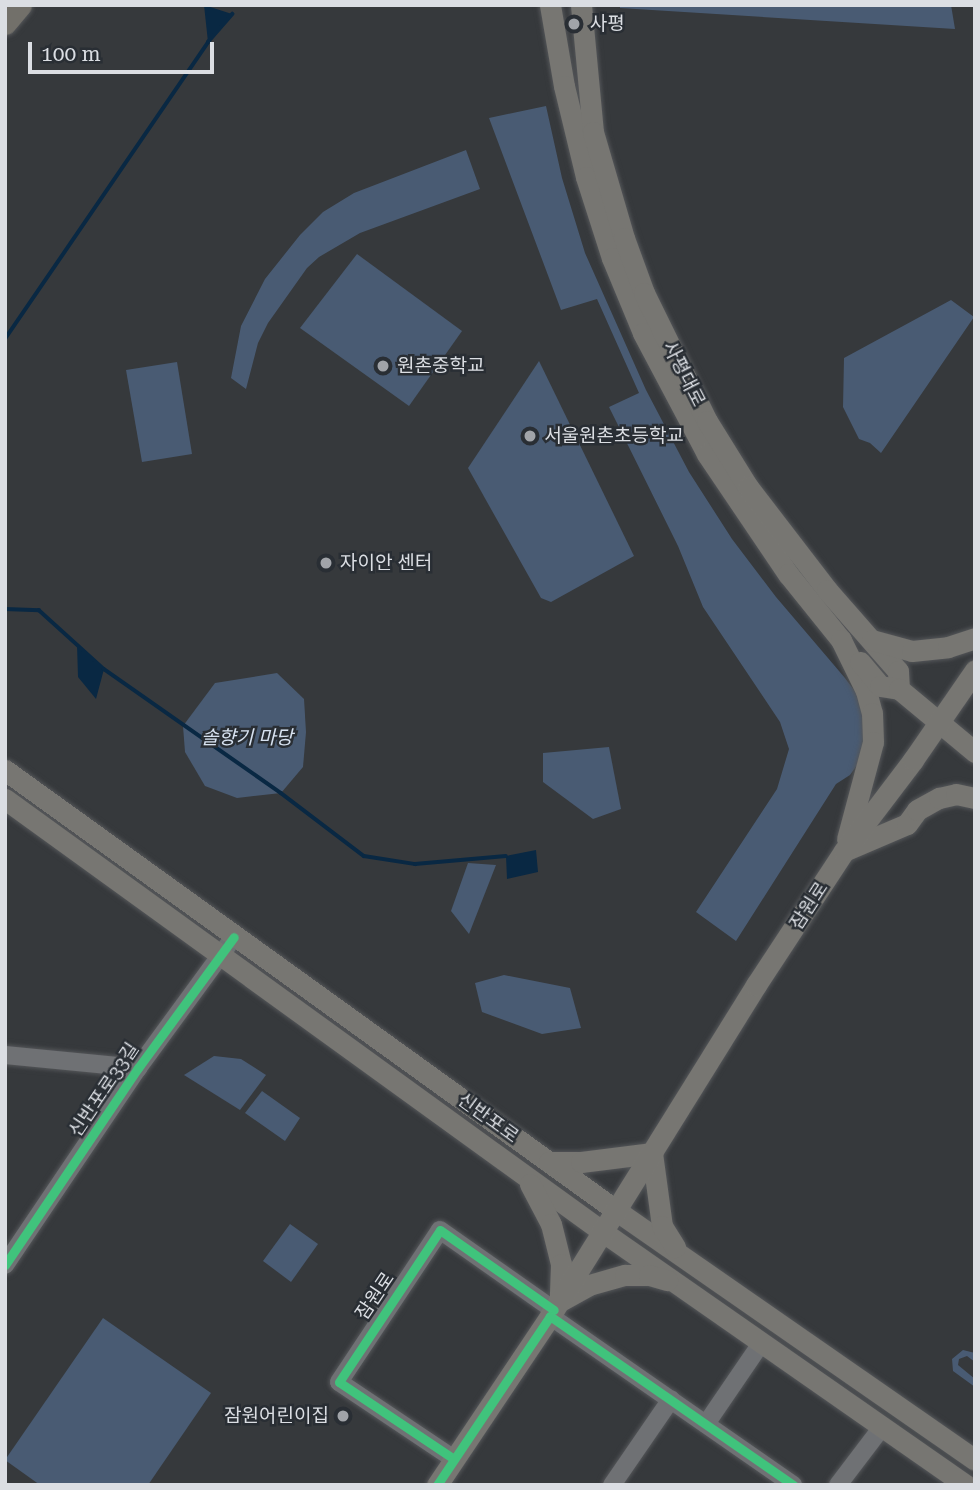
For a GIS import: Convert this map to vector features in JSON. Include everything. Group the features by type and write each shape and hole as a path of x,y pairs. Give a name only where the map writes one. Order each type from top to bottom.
{"highway":[{"path":"5,23 20,5"}],"main road":[{"path":"550,5 564,86 598,218 643,333 707,454 788,574 841,640 866,691 874,725 872,751 844,851"},
{"name":"사평대로","path":"581,5 593,132 624,238 644,293 707,421 748,487 867,637 898,671 899,689"},
{"path":"813,605 831,610 856,639 867,637 912,651 948,648 975,638"},
{"name":"사평대로","path":"841,640 880,686 899,689 975,751"},
{"name":"잠원로","path":"437,1485 555,1309 844,851 975,670"},
{"name":"신반포로","path":"5,770 516,1168 603,1232 966,1485"},
{"path":"844,851 907,824 917,810 939,798 956,794 975,798"},
{"name":"신반포로","path":"5,799 228,945 549,1162 975,1460"},
{"path":"549,1162 581,1163 652,1153 663,1229 673,1245 698,1267"},
{"path":"516,1168 537,1194 551,1224 561,1264 555,1309"},
{"path":"555,1309 589,1285 625,1275 649,1275 677,1283"}],"street":[{"name":"신반포로33길","path":"5,1265 138,1068 228,945"},
{"path":"5,1055 138,1068"},
{"name":"잠원로","path":"454,1459 339,1382 440,1230 555,1309 671,1399 793,1485"},
{"path":"706,1424 762,1342"},
{"path":"612,1485 671,1399"},
{"path":"838,1485 882,1427"}],"green space":[{"path":"620,5 951,5 955,29 620,8"},
{"path":"546,106 562,178 585,253 646,390 689,472 732,539 776,597 857,694 864,712 867,737 860,761 850,775 836,784 736,941 696,912 777,789 789,749 780,722 703,607 678,546 609,407 639,393 597,299 561,310 489,118"},
{"path":"466,150 480,189 360,233 319,257 307,268 268,323 258,343 246,389 231,378 241,326 265,279 300,235 323,212 354,193"},
{"path":"357,254 462,331 409,406 300,328"},
{"path":"951,300 974,317 881,453 870,443 859,439 843,407 844,358"},
{"path":"539,361 634,556 551,602 541,598 468,468"},
{"path":"177,362 192,454 142,462 126,370"},
{"name":"솔향기 마당","path":"277,673 304,699 306,732 303,767 281,793 237,798 205,786 185,752 183,726 215,683"},
{"path":"609,747 621,809 593,819 543,782 543,753"},
{"path":"468,863 496,865 469,934 451,911"},
{"path":"504,975 570,988 581,1028 542,1034 482,1012 475,983"},
{"path":"214,1056 241,1059 266,1075 240,1110 184,1075"},
{"path":"262,1091 300,1118 285,1141 245,1113"},
{"path":"290,1224 318,1244 291,1282 263,1261"},
{"path":"103,1318 211,1393 148,1485 40,1485 5,1460"},
{"path":"963,1350 975,1353 975,1362 967,1356 959,1359 958,1365 975,1379 975,1387 953,1371 952,1359"}],"shaded area":[{"path":"204,5 232,14 208,42"},
{"path":"77,645 104,669 96,699 78,677"},
{"path":"536,850 538,872 507,879 506,856"}],"waterway":[{"path":"5,339 208,42 232,14"},
{"path":"5,609 39,610 104,669 281,793 364,856 415,864 506,856"}],"cycle path":[{"path":"5,1265 138,1068 234,937"},
{"path":"454,1459 339,1382 440,1230 554,1310"},
{"path":"437,1485 550,1316 793,1485"}],"place":[{"name":"사평","path":"574,24"},
{"name":"원촌중학교","path":"383,366"},
{"name":"서울원촌초등학교","path":"530,436"},
{"name":"자이안 센터","path":"326,563"},
{"name":"잠원어린이집","path":"343,1416"}]}
